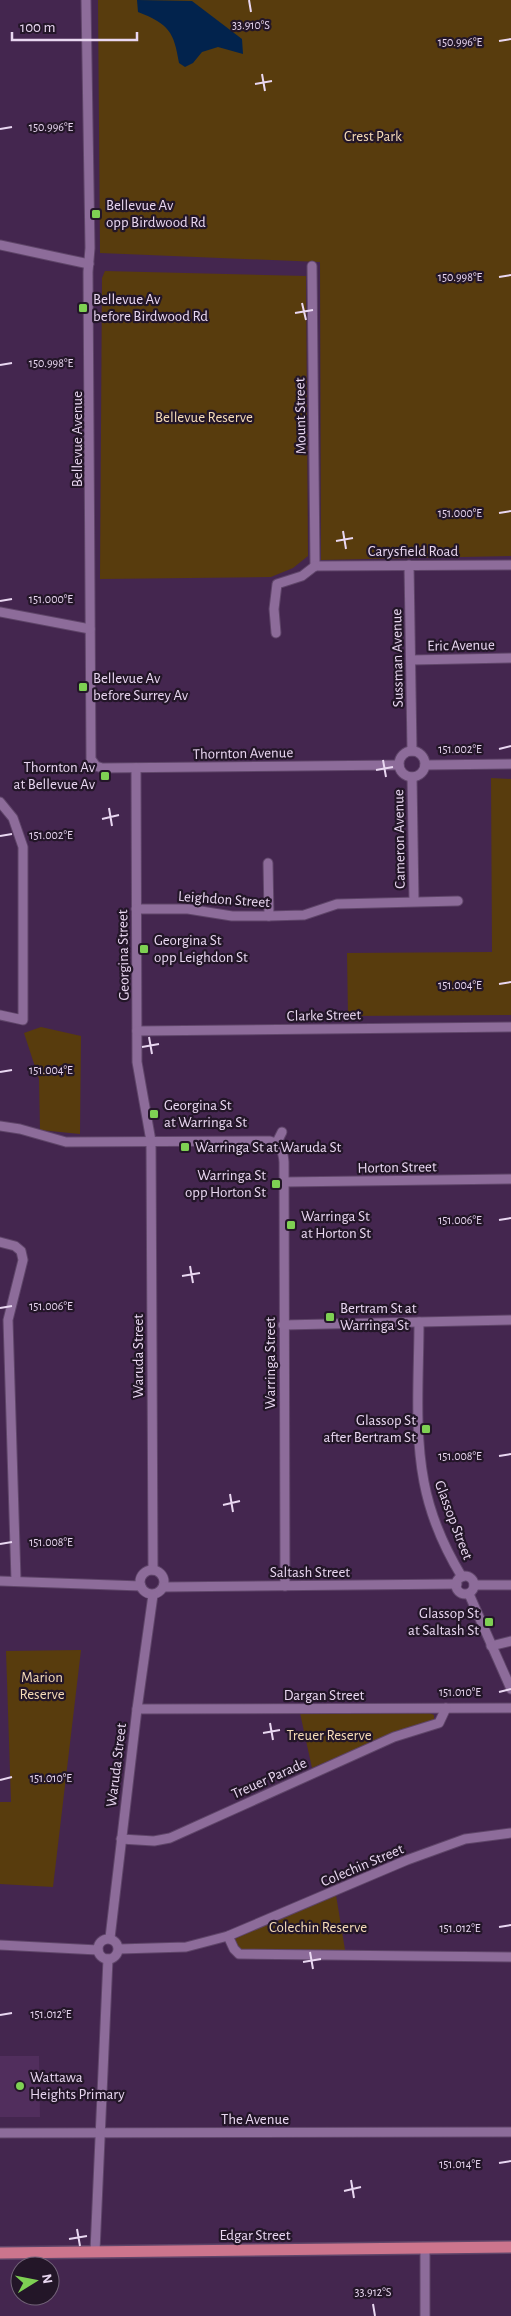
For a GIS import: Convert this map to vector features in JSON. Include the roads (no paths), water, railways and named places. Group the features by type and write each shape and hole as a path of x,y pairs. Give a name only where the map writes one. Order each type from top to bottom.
{"main road":[{"name":"Edgar Street","path":"0,2253 425,2250 511,2247"}],"street":[{"name":"Bellevue Avenue","path":"86,0 90,248 91,759"},
{"path":"0,245 89,264"},
{"name":"Mount Street","path":"312,266 315,566"},
{"name":"Sussman Avenue","path":"409,565 412,750"},
{"name":"Carysfield Road","path":"315,566 511,565"},
{"path":"276,633 274,609 276,584 302,576 315,566"},
{"path":"0,612 90,629"},
{"name":"Eric Avenue","path":"410,660 511,658"},
{"path":"412,750 423,757 425,766 419,775 412,777 404,775 399,765 401,757 412,750"},
{"name":"Thornton Avenue","path":"91,759 99,768 399,765"},
{"path":"425,766 511,764"},
{"name":"Georgina Street","path":"136,768 137,1062 151,1141"},
{"name":"Cameron Avenue","path":"412,777 414,901"},
{"path":"0,802 13,818 23,847 24,882 22,1020 0,1015"},
{"path":"268,863 269,916"},
{"name":"Leighdon Street","path":"136,909 188,909 232,916 269,916 304,915 337,904 458,901"},
{"name":"Clarke Street","path":"137,1031 511,1028"},
{"path":"0,1126 20,1128 66,1142 260,1140 277,1142 282,1132"},
{"name":"Waruda Street","path":"151,1141 153,1570"},
{"name":"Warringa Street","path":"277,1142 283,1154 284,1182 285,1586"},
{"name":"Horton Street","path":"284,1182 511,1179"},
{"path":"0,1242 25,1248 8,1320 16,1580"},
{"path":"284,1325 511,1320"},
{"name":"Glassop Street","path":"419,1322 420,1450 424,1483 435,1518 459,1580"},
{"path":"153,1570 162,1576 164,1587 160,1592 152,1595 145,1592 141,1586 142,1575 153,1570"},
{"path":"468,1594 461,1593 459,1580 470,1578 474,1586"},
{"path":"0,1581 16,1580 141,1586"},
{"name":"Saltash Street","path":"164,1587 285,1586 459,1580"},
{"path":"474,1586 511,1585"},
{"path":"468,1594 474,1586"},
{"path":"468,1594 511,1689"},
{"name":"Waruda Street","path":"110,1938 152,1595"},
{"path":"492,1646 511,1641"},
{"name":"Treuer Parade","path":"121,1839 154,1841 170,1838 394,1737 438,1723 446,1708"},
{"name":"Dargan Street","path":"137,1709 511,1708"},
{"name":"Colechin Street","path":"119,1950 180,1948 228,1936 407,1860 465,1839 511,1833"},
{"path":"228,1936 234,1949 239,1954 511,1957"},
{"path":"110,1938 118,1943 119,1950 114,1958 108,1959 100,1955 98,1950 101,1941 110,1938"},
{"path":"0,1944 98,1950"},
{"path":"95,2251 108,1959"},
{"name":"The Avenue","path":"0,2133 511,2132"},
{"path":"425,2250 425,2316"}],"water":[{"path":"137,0 192,1 242,39 243,54 218,47 202,52 193,63 185,67 179,63 175,44 168,30 157,21 138,12"}],"place":[{"name":"Bellevue Av opp Birdwood Rd","path":"96,214"},
{"name":"Bellevue Av before Birdwood Rd","path":"83,308"},
{"name":"Bellevue Av before Surrey Av","path":"83,687"},
{"name":"Thornton Av at Bellevue Av","path":"105,776"},
{"name":"Georgina St opp Leighdon St","path":"144,949"},
{"name":"Georgina St at Warringa St","path":"154,1114"},
{"name":"Warringa St at Waruda St","path":"185,1147"},
{"name":"Warringa St opp Horton St","path":"276,1184"},
{"name":"Warringa St at Horton St","path":"291,1225"},
{"name":"Bertram St at Warringa St","path":"330,1317"},
{"name":"Glassop St after Bertram St","path":"426,1429"},
{"name":"Glassop St at Saltash St","path":"489,1622"},
{"name":"Wattawa Heights Primary","path":"20,2086"}],"park label":[{"name":"Crest Park","path":"373,136"},
{"name":"Bellevue Reserve","path":"204,417"},
{"name":"Marion Reserve","path":"42,1686"},
{"name":"Treuer Reserve","path":"329,1735"},
{"name":"Colechin Reserve","path":"318,1927"}]}
